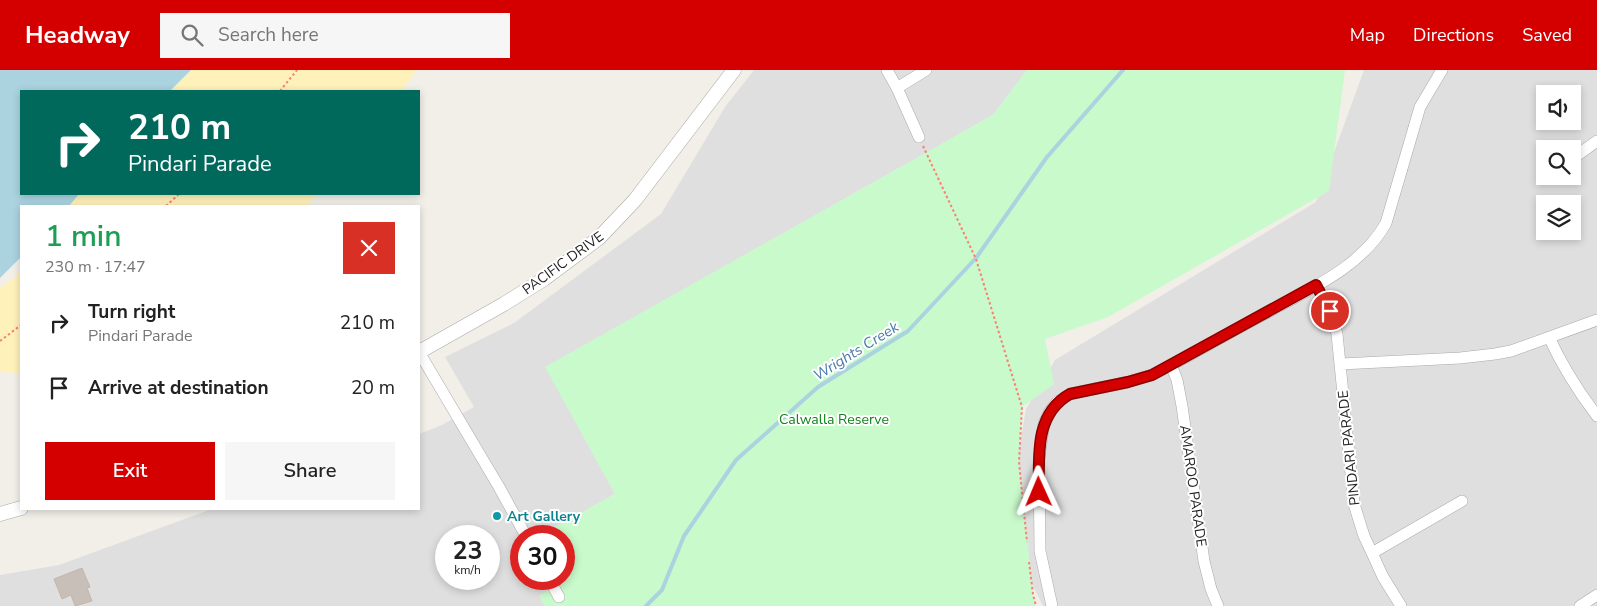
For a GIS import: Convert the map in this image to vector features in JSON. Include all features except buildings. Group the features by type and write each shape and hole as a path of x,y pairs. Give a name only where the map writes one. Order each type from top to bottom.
{"street":[{"name":"PACIFIC DRIVE","path":"420,351 544,279 599,238 635,200 734,70"},
{"path":"887,70 898,88 919,137"},
{"path":"898,88 926,70"},
{"path":"1052,606 1040,551 1039,459 1044,423 1050,411 1057,402 1070,394 1140,379 1171,365 1351,264 1378,238 1386,223 1420,107 1442,70"},
{"path":"1581,153 1597,141"},
{"name":"PINDARI PARADE","path":"1316,285 1334,322 1341,364 1354,504 1362,529 1383,577 1401,606"},
{"path":"1341,364 1477,356 1511,351 1597,320"},
{"path":"1549,338 1564,369 1597,416"},
{"path":"420,354 520,525"},
{"name":"AMAROO PARADE","path":"1171,365 1178,380 1204,561 1211,589 1218,606"},
{"path":"1372,553 1462,501"},
{"path":"0,514 20,508"},
{"path":"555,590 559,597"},
{"path":"1580,606 1597,596"}],"path":[{"path":"281,90 297,70"},
{"path":"919,137 976,259 1022,407 1019,462 1028,547"},
{"path":"167,205 178,195"},
{"path":"0,341 20,325"},
{"path":"1029,556 1036,606"}],"shaded area":[{"path":"754,70 1027,70 993,115 546,367 615,494 559,525 510,525 510,590 549,590 539,596 545,606 0,606 0,575 59,565 209,510 420,510 420,434 442,425 474,407 445,357 514,323 661,214 725,107"},
{"path":"1364,70 1597,70 1597,606 1043,606 1005,531 1026,409 1055,360 1316,202"}],"sand":[{"path":"191,70 417,70 402,90 171,90"},
{"path":"78,195 316,195 308,205 70,205"},
{"path":"20,270 20,373 0,372 0,288 15,277"}],"green space":[{"name":"Calwalla Reserve","path":"1027,70 1345,70 1329,191 1108,317 1045,339 1054,384 1022,407 1019,462 1033,594 1036,606 545,606 539,596 549,590 575,590 575,525 559,525 615,494 545,367 993,115"}],"water":[{"path":"0,70 191,70 171,90 20,90 20,195 78,195 70,205 20,205 20,258 0,278"}],"waterway":[{"name":"Wrights Creek","path":"646,606 662,590 684,536 736,460 818,387 908,331 976,258 1047,157 1123,70"}],"place":[{"name":"Art Gallery","path":"497,516"}],"route":[{"path":"1039,492 1040,441 1044,423 1050,411 1063,398 1070,394 1152,375 1316,285 1330,311"}]}
